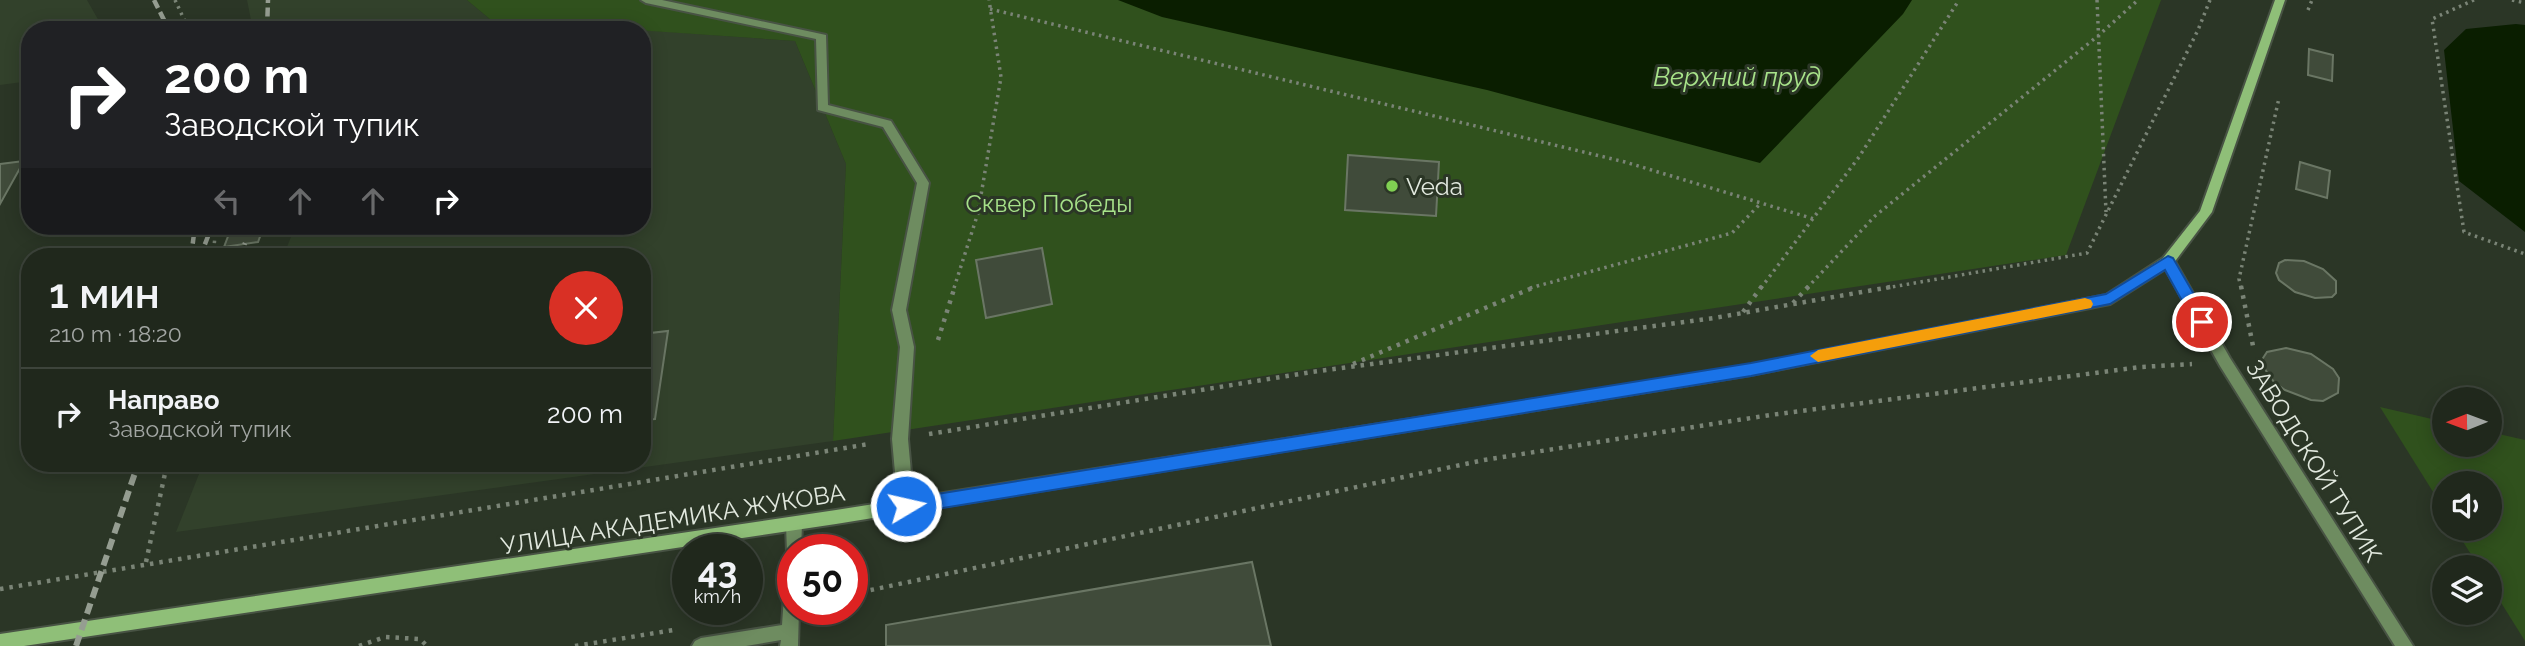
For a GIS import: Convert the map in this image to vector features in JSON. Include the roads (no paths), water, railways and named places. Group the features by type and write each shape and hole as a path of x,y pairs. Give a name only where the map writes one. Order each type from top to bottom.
{"main road":[{"name":"УЛИЦА АКАДЕМИКА ЖУКОВА","path":"0,642 794,524 1751,370 2110,299 2168,261 2206,212 2280,0"}],"street":[{"path":"646,0 822,37 822,107 887,124 923,183 899,310 907,346 900,439 906,506"},
{"name":"ЗАВОДСКОЙ ТУПИК","path":"2168,261 2225,362 2404,646"},
{"path":"794,524 794,534"},
{"path":"701,646 789,638"}],"water":[{"name":"Верхний пруд","path":"1118,0 1912,0 1903,14 1760,163 1487,90 1162,17"},
{"path":"2525,25 2525,232 2459,181 2444,50 2466,29"}],"railway":[{"path":"154,0 164,21"},
{"path":"267,21 268,0"},
{"path":"192,248 194,235"},
{"path":"203,248 209,235"},
{"path":"243,248 245,243"},
{"path":"76,646 135,472"}],"place":[{"name":"Veda","path":"1392,186"}],"park label":[{"name":"Сквер Победы","path":"1049,203"}]}
